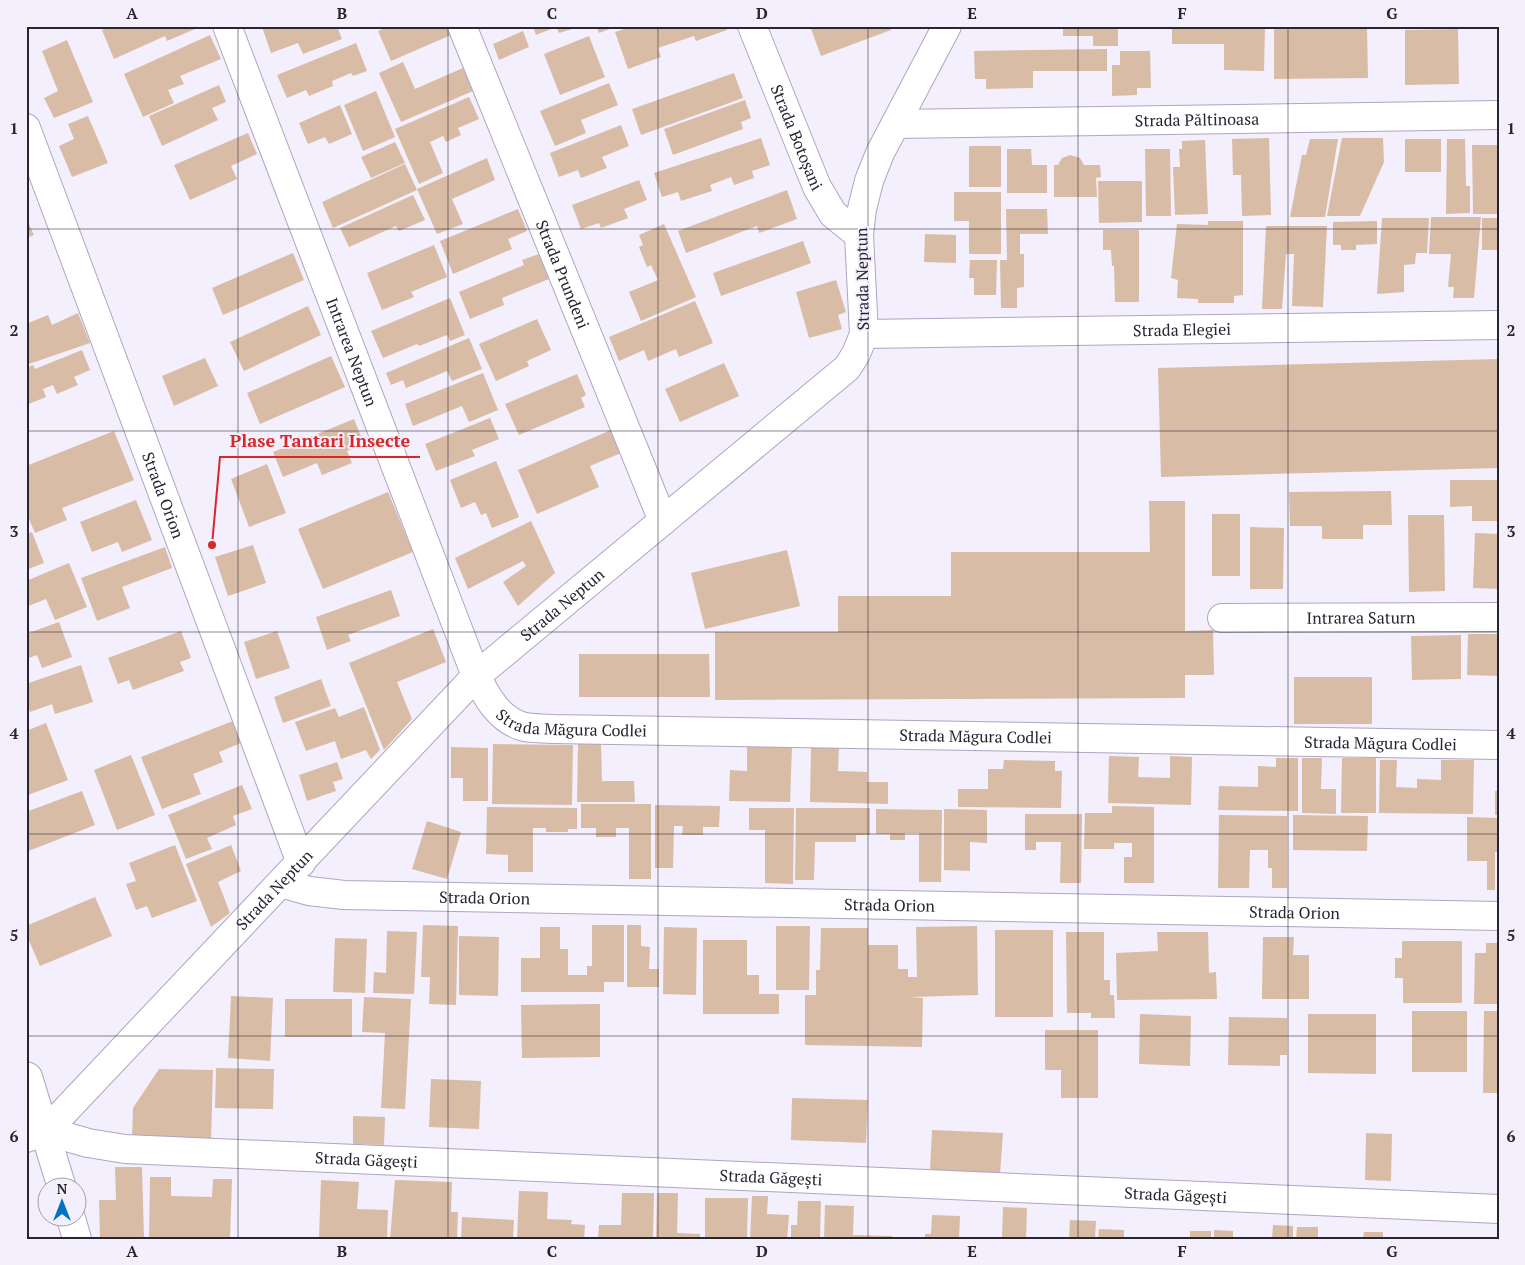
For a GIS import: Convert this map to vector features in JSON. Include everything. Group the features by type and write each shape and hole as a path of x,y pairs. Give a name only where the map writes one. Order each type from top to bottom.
{"street":[{"name":"Intrarea Neptun","path":"227,26 476,676"},
{"name":"Strada Prundeni","path":"462,26 663,521"},
{"name":"Strada Botoșani","path":"752,26 817,187 833,214 859,235"},
{"name":"Strada Neptun","path":"36,1134 301,863 476,676 838,378 856,354 864,334 859,235 862,209 869,181 896,124 947,26"},
{"name":"Strada Păltinoasa","path":"896,124 1499,115"},
{"name":"Strada Orion","path":"26,128 301,863"},
{"name":"Strada Elegiei","path":"864,334 1499,325"},
{"name":"Intrarea Saturn","path":"1222,618 1499,617"},
{"name":"Strada Măgura Codlei","path":"476,676 490,702 503,716 521,726 553,729 1499,744"},
{"name":"Strada Orion","path":"281,883 310,891 353,895 1499,916"},
{"path":"27,1074 36,1134 57,1178"},
{"name":"Strada Găgești","path":"36,1134 125,1149 1499,1209"}],"building":[{"path":"111,26 202,26 167,41 165,36 114,59 102,30"},
{"path":"337,26 342,39 303,54 298,43 271,53 262,27"},
{"path":"390,26 455,26 458,32 391,61 378,31"},
{"path":"533,26 579,27 559,33 556,27 536,35"},
{"path":"596,26 618,26 599,33"},
{"path":"633,26 726,26 727,30 696,41 694,36 658,48 661,57 628,69 615,32"},
{"path":"810,26 890,26 891,30 821,56"},
{"path":"1063,26 1118,26 1118,46 1093,46 1093,36 1063,36"},
{"path":"1172,26 1265,26 1264,71 1224,70 1224,44 1172,44"},
{"path":"1367,27 1368,78 1274,79 1274,28"},
{"path":"1458,29 1459,84 1405,85 1405,30"},
{"path":"523,31 529,47 499,60 493,44"},
{"path":"210,35 221,59 180,76 184,84 168,90 174,103 143,117 124,74"},
{"path":"589,36 605,77 560,95 544,54"},
{"path":"67,40 93,102 54,118 44,98 58,91 42,51"},
{"path":"356,43 367,71 353,76 351,73 332,81 333,86 309,96 306,90 287,98 277,75"},
{"path":"1107,49 1107,71 1033,71 1033,88 986,89 986,79 975,79 974,51"},
{"path":"1120,51 1150,51 1151,88 1137,88 1137,95 1112,96 1112,65 1120,65"},
{"path":"403,62 415,89 463,68 473,91 401,122 379,73"},
{"path":"734,73 743,98 641,135 632,109"},
{"path":"609,83 618,105 581,120 586,133 555,146 540,111"},
{"path":"219,85 226,102 212,108 218,120 162,146 149,116"},
{"path":"376,91 395,137 363,151 344,105"},
{"path":"469,97 479,119 458,128 461,135 446,142 443,136 430,142 443,173 419,184 395,129"},
{"path":"745,100 751,118 741,122 743,129 673,155 664,129"},
{"path":"340,105 352,134 329,144 325,137 308,144 299,123"},
{"path":"88,116 108,163 72,177 59,146 74,139 68,124"},
{"path":"621,125 629,146 602,157 607,168 581,178 578,170 559,177 550,153"},
{"path":"248,133 257,154 231,166 237,179 190,200 174,165"},
{"path":"761,138 770,165 752,171 754,178 734,185 731,177 710,185 712,191 681,201 678,192 662,197 654,173"},
{"path":"1269,138 1271,215 1242,216 1241,175 1233,175 1232,139"},
{"path":"1342,138 1383,138 1384,162 1360,216 1327,216"},
{"path":"1310,139 1338,139 1325,217 1290,217 1302,155 1306,155"},
{"path":"1405,139 1441,139 1441,172 1405,172"},
{"path":"1447,139 1465,139 1466,186 1470,186 1470,213 1446,214"},
{"path":"1205,140 1208,214 1175,215 1173,167 1180,167 1179,149 1182,149 1182,141"},
{"path":"395,142 405,163 371,178 361,157"},
{"path":"1472,145 1499,145 1499,214 1473,214"},
{"path":"969,146 1001,146 1001,187 969,187"},
{"path":"1007,149 1031,149 1032,165 1047,165 1047,193 1007,193"},
{"path":"1145,149 1170,149 1171,216 1146,216"},
{"path":"1070,155 1080,158 1084,165 1100,165 1101,177 1096,178 1097,197 1054,197 1054,165 1058,165 1062,158"},
{"path":"487,158 495,180 452,199 463,224 437,234 417,189"},
{"path":"405,164 417,190 333,228 322,202"},
{"path":"639,180 647,200 624,209 628,218 601,228 599,223 581,229 572,205"},
{"path":"1098,181 1142,181 1142,222 1099,223"},
{"path":"787,190 797,219 759,233 757,226 686,253 678,231"},
{"path":"954,192 1001,192 1001,254 969,254 969,221 954,221"},
{"path":"413,195 425,220 399,231 396,226 349,247 340,228"},
{"path":"518,209 527,231 508,239 512,249 453,274 440,241"},
{"path":"1006,209 1047,209 1048,234 1020,234 1020,254 1024,254 1024,287 1017,288 1017,308 1001,308 1000,260 1007,260"},
{"path":"1431,217 1481,217 1474,298 1453,298 1454,287 1448,287 1451,254 1429,254"},
{"path":"26,218 34,235 26,238"},
{"path":"1382,218 1429,218 1427,253 1416,253 1415,264 1404,265 1404,292 1377,294"},
{"path":"1482,218 1499,218 1499,250 1482,250"},
{"path":"1208,221 1243,221 1243,295 1234,296 1234,303 1198,303 1198,299 1177,298 1178,280 1171,278 1177,224 1208,225"},
{"path":"1377,221 1377,244 1356,245 1356,250 1341,250 1341,245 1333,245 1333,222"},
{"path":"664,224 696,297 641,321 629,292 658,280 651,265 647,267 639,247 643,245 639,235"},
{"path":"1266,226 1327,226 1323,307 1292,306 1294,254 1286,254 1282,309 1262,309"},
{"path":"1103,230 1139,230 1139,302 1115,302 1114,266 1112,266 1111,250 1103,250"},
{"path":"925,234 956,235 956,263 924,262"},
{"path":"803,241 811,263 721,296 713,273"},
{"path":"434,245 447,277 411,292 414,297 382,310 367,273"},
{"path":"293,253 304,280 223,315 212,288"},
{"path":"539,254 549,279 502,298 504,305 470,319 459,292 524,265 522,260"},
{"path":"970,260 997,260 996,295 974,295 974,278 969,278"},
{"path":"836,280 846,312 838,315 842,329 809,338 796,292"},
{"path":"450,298 465,335 450,341 447,335 419,346 417,344 383,358 371,331"},
{"path":"695,301 713,343 679,357 676,349 648,361 644,350 619,361 609,337"},
{"path":"308,306 321,335 244,371 230,342"},
{"path":"78,313 90,343 26,365 26,324 48,315 52,325"},
{"path":"537,319 551,350 527,361 529,366 496,381 479,344"},
{"path":"469,338 482,369 452,381 447,371 406,388 403,380 391,385 386,373"},
{"path":"82,350 90,370 74,377 78,385 57,394 53,385 43,389 46,397 26,405 26,368 33,365 35,369"},
{"path":"331,356 345,387 260,424 247,393"},
{"path":"205,358 218,386 174,406 162,376"},
{"path":"1499,359 1499,468 1161,477 1158,368"},
{"path":"724,363 739,396 680,422 665,389"},
{"path":"483,373 498,410 469,422 462,406 413,426 405,404"},
{"path":"577,374 586,395 581,398 585,407 519,435 505,404"},
{"path":"490,418 499,439 472,450 475,456 436,471 425,444"},
{"path":"354,419 364,444 347,451 352,463 322,475 317,463 283,477 273,452"},
{"path":"611,430 621,453 590,466 599,487 537,514 518,470"},
{"path":"114,431 134,480 62,508 67,520 35,533 26,512 26,466"},
{"path":"496,461 519,517 492,528 486,513 481,515 475,502 461,508 450,480"},
{"path":"267,464 286,513 249,527 231,479"},
{"path":"1450,480 1499,480 1499,521 1472,521 1472,506 1450,507"},
{"path":"1391,491 1392,525 1363,525 1363,539 1322,539 1322,526 1290,526 1289,492"},
{"path":"388,492 413,552 323,589 298,529"},
{"path":"136,500 152,540 122,552 118,542 92,552 80,522"},
{"path":"1149,501 1185,501 1185,631 1213,630 1214,675 1185,675 1185,698 715,700 715,632 838,632 838,596 951,596 951,552 1150,552"},
{"path":"1212,514 1240,514 1240,576 1212,576"},
{"path":"1408,515 1444,515 1445,591 1409,592"},
{"path":"531,521 555,573 518,606 503,582 526,566 523,561 468,589 455,558"},
{"path":"1250,527 1284,528 1283,589 1250,589"},
{"path":"32,532 44,563 26,570 26,534"},
{"path":"1475,533 1499,534 1499,589 1473,588"},
{"path":"253,545 266,583 228,596 215,557"},
{"path":"165,547 172,568 122,587 130,608 97,621 81,578"},
{"path":"787,550 800,606 705,629 691,573"},
{"path":"69,563 87,607 55,620 46,599 26,607 26,581"},
{"path":"391,590 400,616 348,635 351,641 327,650 316,617"},
{"path":"59,622 72,657 42,668 37,655 26,659 26,634"},
{"path":"433,629 446,662 397,682 412,719 384,750 349,663"},
{"path":"181,631 191,658 180,662 184,671 133,690 129,680 118,684 108,658"},
{"path":"277,631 290,668 256,679 244,642"},
{"path":"1468,634 1499,634 1499,676 1467,675"},
{"path":"1461,635 1461,679 1412,680 1411,636"},
{"path":"579,654 709,654 710,697 579,697"},
{"path":"81,665 93,702 55,714 52,704 30,712 26,702 26,684"},
{"path":"1294,677 1372,677 1372,724 1294,724"},
{"path":"321,679 331,706 283,723 274,697"},
{"path":"364,707 380,750 371,759 366,750 341,759 335,741 306,751 295,722 335,708 339,717"},
{"path":"233,721 241,743 219,752 223,762 193,774 201,794 162,809 141,757"},
{"path":"46,723 68,780 28,795 26,789 26,731"},
{"path":"601,743 602,781 634,781 635,802 577,802 578,744"},
{"path":"493,744 573,745 572,805 492,804"},
{"path":"747,746 792,747 790,802 729,801 730,770 747,771"},
{"path":"451,747 488,748 488,801 463,801 463,778 451,778"},
{"path":"811,747 839,747 838,771 867,772 867,782 888,782 888,804 810,802"},
{"path":"131,755 155,815 117,830 94,770"},
{"path":"1109,756 1139,757 1138,777 1170,778 1170,756 1192,757 1191,805 1108,803"},
{"path":"1276,758 1298,758 1298,811 1218,810 1219,786 1258,787 1258,766 1276,767"},
{"path":"1302,758 1322,758 1321,789 1336,789 1336,814 1302,813"},
{"path":"1342,758 1376,758 1376,813 1341,813"},
{"path":"1004,760 1055,761 1055,771 1062,771 1061,808 958,807 958,789 988,789 988,769 1003,769"},
{"path":"1380,760 1397,760 1396,787 1417,788 1417,779 1441,780 1441,760 1474,760 1473,814 1379,813"},
{"path":"337,762 343,779 333,782 336,791 307,801 299,775"},
{"path":"242,785 252,809 233,816 236,825 207,838 212,849 186,859 168,815"},
{"path":"82,791 95,825 26,852 26,812"},
{"path":"1495,791 1499,791 1499,815 1495,815"},
{"path":"581,804 651,804 651,879 629,879 629,828 616,828 616,837 596,837 596,828 581,828"},
{"path":"655,805 720,806 719,827 703,827 703,835 682,835 683,826 674,826 673,868 655,868"},
{"path":"1112,806 1154,807 1154,883 1124,883 1124,857 1132,857 1132,843 1114,843 1114,849 1084,849 1085,813 1112,813"},
{"path":"487,807 577,808 577,829 568,829 568,832 546,832 546,828 533,828 533,872 508,872 508,855 486,854"},
{"path":"749,808 794,808 793,884 765,883 765,830 749,830"},
{"path":"796,808 870,808 870,835 856,835 856,842 815,842 814,880 795,880"},
{"path":"876,809 942,810 941,882 919,882 919,833 905,833 905,840 890,840 890,834 876,834"},
{"path":"944,809 987,810 987,843 970,842 970,871 944,870"},
{"path":"1025,814 1082,814 1081,883 1060,883 1061,842 1036,842 1036,850 1025,850"},
{"path":"1219,815 1287,816 1287,888 1272,888 1272,868 1268,868 1268,850 1250,850 1249,888 1218,888"},
{"path":"1293,815 1368,816 1367,851 1293,850"},
{"path":"1467,817 1499,818 1499,852 1495,852 1495,890 1487,890 1487,861 1467,861"},
{"path":"427,821 461,832 447,879 412,869"},
{"path":"175,845 197,901 152,918 147,906 136,910 126,884 136,881 129,863"},
{"path":"231,845 241,871 218,882 230,913 211,927 186,864"},
{"path":"95,897 112,936 40,966 26,934 26,926"},
{"path":"423,925 458,926 456,1005 429,1004 430,977 421,977"},
{"path":"592,925 624,925 624,982 604,982 604,992 521,992 521,958 540,958 540,927 560,927 560,949 568,949 568,975 587,975 587,966 592,966"},
{"path":"627,925 641,925 641,946 650,947 649,969 659,969 659,987 627,987"},
{"path":"776,926 810,926 809,990 776,990"},
{"path":"977,926 978,995 911,997 923,998 922,1047 805,1045 805,995 816,995 816,970 820,970 821,928 868,928 868,945 898,945 898,969 908,969 908,977 917,977 916,927"},
{"path":"664,927 697,928 696,995 663,994"},
{"path":"995,930 1053,930 1053,1017 995,1017"},
{"path":"387,931 417,932 414,994 373,993 374,972 386,973"},
{"path":"1066,932 1104,932 1104,980 1110,980 1110,995 1114,995 1115,1018 1091,1018 1091,1013 1067,1013"},
{"path":"1157,932 1208,932 1209,973 1216,972 1217,999 1117,1000 1116,953 1158,951"},
{"path":"459,936 499,937 498,996 459,995"},
{"path":"1263,937 1294,937 1293,955 1309,955 1309,999 1262,999"},
{"path":"335,938 367,939 365,993 333,992"},
{"path":"703,940 747,940 747,975 759,975 759,994 779,994 779,1014 703,1014"},
{"path":"1402,941 1462,941 1462,1003 1403,1003 1403,978 1395,978 1395,958 1402,958"},
{"path":"1486,943 1499,943 1499,1004 1474,1004 1475,953 1486,953"},
{"path":"231,996 273,998 270,1061 228,1058"},
{"path":"364,997 411,999 405,1109 381,1108 385,1033 362,1032"},
{"path":"285,999 352,999 352,1037 285,1037"},
{"path":"600,1004 600,1057 522,1058 521,1005"},
{"path":"1412,1011 1467,1011 1467,1072 1412,1072"},
{"path":"1484,1011 1499,1011 1499,1093 1483,1093"},
{"path":"1140,1014 1191,1016 1190,1066 1139,1064"},
{"path":"1308,1014 1376,1014 1376,1074 1308,1073"},
{"path":"1229,1017 1287,1018 1287,1055 1280,1055 1280,1066 1228,1065"},
{"path":"1045,1030 1098,1030 1098,1098 1061,1098 1061,1070 1045,1070"},
{"path":"216,1068 274,1069 273,1109 215,1108"},
{"path":"159,1069 213,1070 211,1140 132,1138 133,1108"},
{"path":"431,1079 481,1081 479,1129 429,1127"},
{"path":"792,1098 868,1100 866,1143 791,1140"},
{"path":"353,1116 385,1117 384,1145 353,1144"},
{"path":"932,1130 1003,1133 1000,1174 930,1171"},
{"path":"1366,1133 1392,1134 1391,1181 1365,1180"},
{"path":"115,1167 142,1167 144,1237 100,1239 99,1200 116,1200"},
{"path":"150,1177 171,1177 171,1196 212,1197 213,1179 232,1179 230,1239 149,1239"},
{"path":"321,1180 359,1182 357,1209 388,1210 387,1239 319,1239"},
{"path":"395,1180 452,1182 451,1212 458,1212 457,1239 390,1239"},
{"path":"519,1191 548,1192 547,1219 572,1220 571,1224 585,1225 584,1239 517,1239"},
{"path":"622,1193 654,1193 653,1239 598,1239 599,1225 621,1225"},
{"path":"657,1193 678,1193 677,1233 700,1234 700,1239 656,1239"},
{"path":"752,1196 768,1196 767,1214 789,1215 787,1239 750,1239"},
{"path":"705,1198 748,1198 747,1239 705,1239"},
{"path":"798,1201 821,1201 820,1239 791,1239 791,1225 797,1225"},
{"path":"825,1205 854,1206 853,1235 892,1236 892,1239 824,1239"},
{"path":"1003,1207 1027,1208 1026,1239 994,1239 1002,1237"},
{"path":"932,1215 960,1216 959,1239 925,1239 925,1234 931,1234"},
{"path":"462,1217 514,1220 513,1239 461,1239"},
{"path":"1070,1220 1096,1221 1095,1239 1069,1239"},
{"path":"1273,1225 1293,1226 1293,1239 1272,1239"},
{"path":"1297,1227 1318,1227 1318,1239 1296,1239"},
{"path":"1099,1229 1124,1230 1124,1239 1098,1239"},
{"path":"1214,1230 1233,1231 1233,1239 1214,1239"},
{"path":"1190,1231 1211,1231 1211,1239 1190,1239"},
{"path":"1364,1232 1383,1232 1383,1239 1363,1239"}],"place":[{"name":"Plase Tantari Insecte","path":"212,545"}]}
